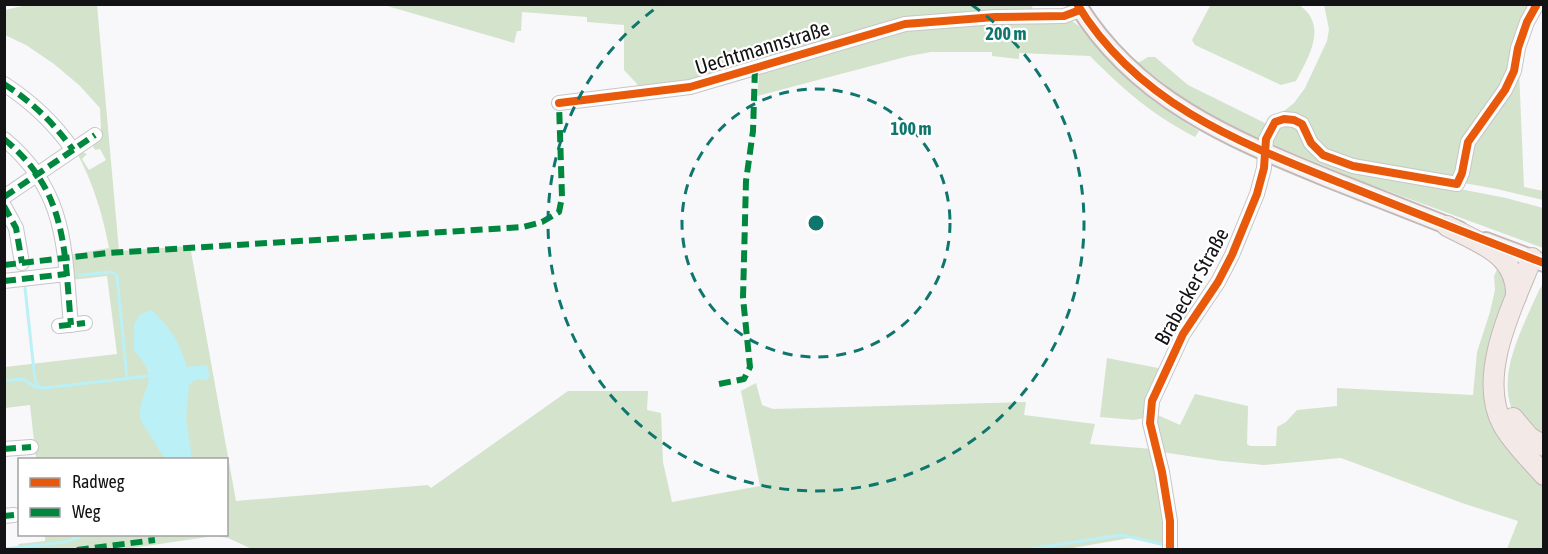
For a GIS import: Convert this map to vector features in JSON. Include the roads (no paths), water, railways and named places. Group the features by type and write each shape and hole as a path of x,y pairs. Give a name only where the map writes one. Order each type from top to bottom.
{"highway":[{"path":"1447,226 1491,250 1507,262 1514,273 1517,287 1516,297 1497,356 1493,381 1495,404 1503,425 1544,475"},
{"path":"1516,297 1540,262"},
{"path":"1540,262 1507,358 1503,379 1505,399 1514,420 1529,437 1544,446"}],"main road":[{"path":"1078,7 1117,57 1161,96 1199,121 1265,152 1540,262"}],"street":[{"name":"Brabecker Straße","path":"1170,546 1167,502 1150,423 1152,401 1183,334 1218,282 1232,255 1257,194 1264,168 1269,130 1275,122 1284,119 1294,120 1302,124 1311,143 1323,155 1353,166 1457,184 1462,173 1468,142 1505,90 1514,71 1518,48 1527,22 1537,4"},
{"name":"Uechtmannstraße","path":"559,103 690,87 904,24 995,17 1064,16 1078,7"},
{"path":"4,84 24,97 45,116 61,132 73,150"},
{"path":"4,197 95,135"},
{"path":"4,139 21,154 51,200 62,232 72,325"},
{"path":"4,206 16,228 22,263"},
{"path":"4,281 66,274"},
{"path":"4,449 31,447"}],"water":[{"path":"152,310 165,323 181,350 187,367 207,365 210,376 206,380 195,380 189,385 186,418 192,458 164,458 141,421 140,411 149,379 148,371 134,351 134,325 139,315"}],"waterway":[{"path":"79,275 112,272 117,276 127,378"},
{"path":"25,288 35,380 38,386"},
{"path":"4,381 23,379 35,387 44,388 149,376"},
{"path":"1023,550 1121,535 1163,544"},
{"path":"4,549 66,542 81,536"}]}
